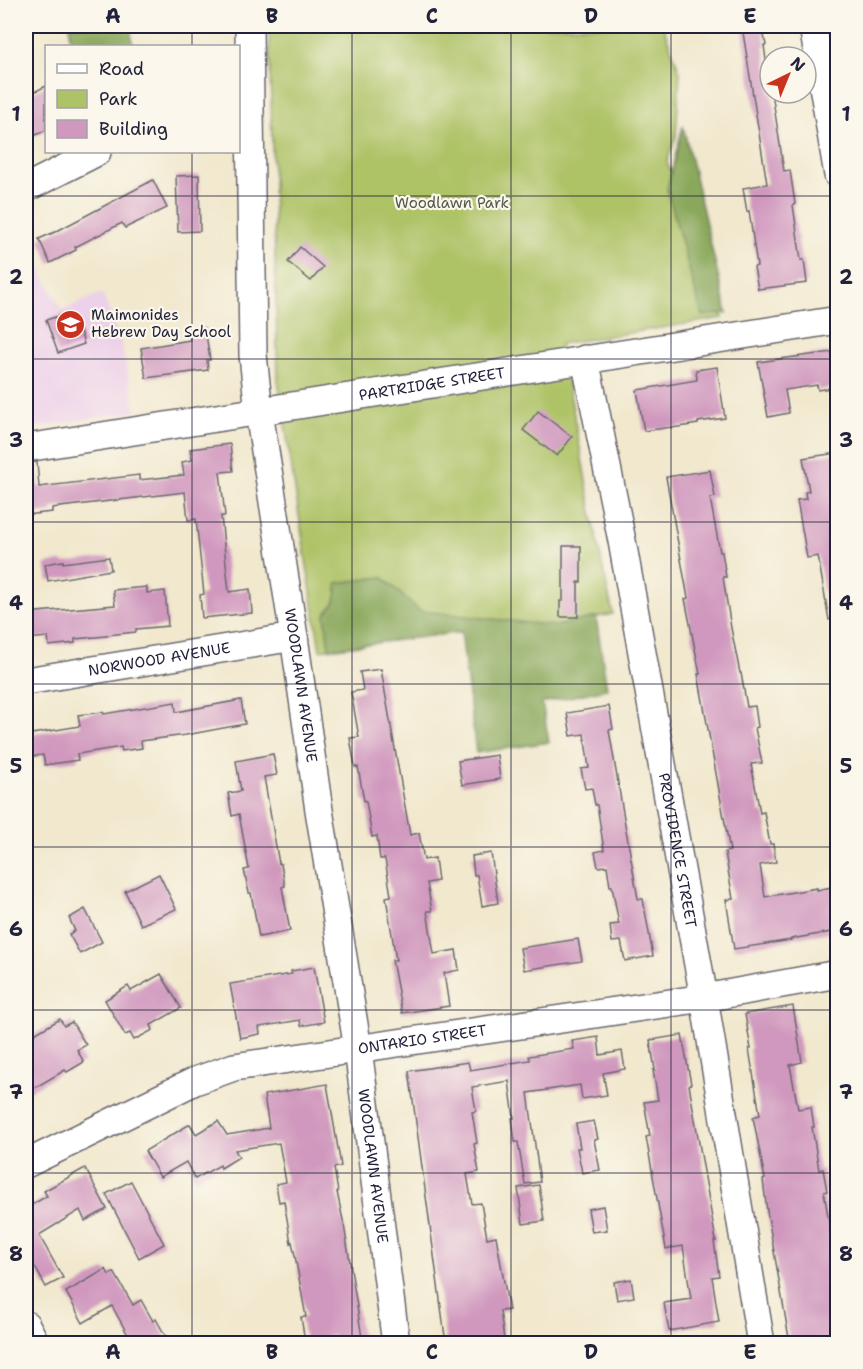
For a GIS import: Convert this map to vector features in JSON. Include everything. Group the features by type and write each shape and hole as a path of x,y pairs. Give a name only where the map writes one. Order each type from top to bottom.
{"street":[{"name":"WOODLAWN AVENUE","path":"249,26 244,120 254,355 259,412 319,810 358,1049 396,1344"},
{"path":"813,26 837,175"},
{"path":"26,188 95,153"},
{"name":"PARTRIDGE STREET","path":"26,448 837,320"},
{"name":"PROVIDENCE STREET","path":"585,359 622,541 704,998 761,1344"},
{"name":"NORWOOD AVENUE","path":"26,681 294,637"},
{"name":"ONTARIO STREET","path":"26,1164 195,1081 234,1067 704,998 837,974"},
{"path":"26,1325 36,1344"}],"shaded area":[{"name":"Maimonides Hebrew Day School","path":"26,242 62,310 102,293 120,339 136,411 26,429"}],"green space":[{"path":"70,26 130,26 133,45 70,45"},
{"name":"Woodlawn Park","path":"269,26 663,26 680,72 676,136 667,162 723,318 560,344 613,614 556,626 454,633 320,650 278,380"},
{"path":"683,126 727,313 702,316 667,189"},
{"path":"382,577 420,611 556,626 596,617 607,689 542,703 549,742 476,753 461,632 329,649 325,614 335,600 337,583"}],"building":[{"path":"742,26 762,26 766,45 758,45 758,105 774,105 784,171 790,170 801,260 804,260 807,283 758,289 749,211 747,212 743,188 767,184"},
{"path":"45,86 45,130 26,140 26,96"},
{"path":"199,175 200,231 178,232 176,176"},
{"path":"153,180 167,208 125,228 122,223 75,247 76,250 50,263 39,239"},
{"path":"300,247 323,267 311,281 288,262"},
{"path":"68,313 73,330 79,328 84,344 58,353 46,320"},
{"path":"205,328 210,360 207,360 208,370 146,378 141,348 190,340 189,331"},
{"path":"832,352 837,387 818,390 817,385 785,390 789,413 768,417 758,362"},
{"path":"717,367 725,418 644,431 637,390 697,380 696,370"},
{"path":"538,411 572,437 557,456 523,430"},
{"path":"230,444 233,471 220,472 225,516 221,516 229,592 250,589 252,613 202,618 200,595 204,594 196,519 188,520 185,492 52,508 52,512 26,515 26,463 37,462 39,487 139,475 139,480 184,475 182,462 192,460 190,449"},
{"path":"837,453 837,619 829,620 818,556 807,558 797,500 806,499 805,492 809,491 803,458"},
{"path":"710,470 715,497 710,498 720,552 722,552 726,577 723,577 731,628 747,707 755,706 758,727 755,728 762,763 751,764 760,813 764,812 776,862 760,865 765,897 837,886 837,931 734,949 726,900 733,899 725,852 730,851 685,599 688,598 666,477"},
{"path":"563,546 581,546 578,617 560,617 560,601 563,601"},
{"path":"109,557 111,570 48,581 45,564"},
{"path":"147,587 147,593 165,591 168,626 75,639 75,643 49,646 48,637 26,639 26,613 115,605 113,590"},
{"path":"381,669 410,835 419,833 424,860 435,858 438,881 427,883 432,911 427,911 434,954 456,950 459,970 444,973 449,1006 402,1013 392,960 396,960 386,897 391,896 385,859 380,859 377,836 372,837 366,801 364,801 358,767 355,767 350,738 359,737 351,692 363,690 360,672"},
{"path":"241,700 245,724 141,741 142,748 122,751 121,747 77,754 78,760 45,765 43,755 26,757 26,735 80,726 78,715 103,712 104,714 175,702 176,712"},
{"path":"609,706 613,729 609,730 638,899 643,899 653,956 625,961 621,941 612,942 610,925 619,924 607,866 598,867 595,852 604,850 597,805 595,805 592,788 585,789 581,769 589,768 584,734 571,736 567,713"},
{"path":"273,754 277,775 264,777 285,886 282,887 290,931 259,937 251,893 249,893 244,870 249,869 239,814 232,816 228,793 241,791 236,761"},
{"path":"497,755 500,779 462,785 458,761"},
{"path":"491,853 498,903 482,906 472,856"},
{"path":"159,874 176,909 141,925 125,891"},
{"path":"85,909 102,942 80,954 69,934 75,931 69,918"},
{"path":"578,939 582,961 524,970 520,948"},
{"path":"314,967 324,1022 301,1026 300,1020 259,1027 260,1034 240,1038 230,984 292,974 291,971"},
{"path":"161,974 181,1008 151,1025 153,1030 134,1040 130,1033 125,1035 105,1000 128,986 131,991"},
{"path":"793,1006 802,1062 790,1065 798,1109 811,1107 819,1170 823,1169 827,1191 824,1192 837,1271 837,1344 790,1344 767,1211 763,1180 765,1179 753,1117 760,1115 745,1014"},
{"path":"60,1019 64,1026 72,1022 86,1045 77,1050 84,1062 67,1072 65,1070 26,1093 26,1039"},
{"path":"682,1035 716,1241 714,1241 719,1276 712,1277 719,1322 669,1331 664,1303 691,1299 683,1246 666,1249 646,1137 650,1136 644,1102 658,1100 650,1040"},
{"path":"598,1037 600,1055 622,1051 625,1069 603,1073 607,1095 582,1099 580,1085 528,1093 540,1182 525,1184 518,1142 515,1142 509,1081 472,1087 476,1111 472,1112 477,1143 474,1144 479,1172 467,1174 472,1204 481,1203 487,1238 496,1236 509,1310 500,1311 504,1339 478,1344 446,1344 409,1071 468,1062 470,1070 530,1060 529,1056 574,1049 572,1041"},
{"path":"327,1084 341,1166 334,1168 337,1192 363,1344 334,1344 333,1336 305,1341 301,1317 306,1317 295,1256 284,1201 279,1202 276,1184 286,1182 279,1143 235,1150 239,1157 195,1179 186,1162 160,1177 145,1151 190,1124 196,1134 218,1121 227,1135 269,1128 264,1095"},
{"path":"594,1121 598,1139 594,1140 600,1170 582,1173 577,1148 580,1148 576,1124"},
{"path":"85,1168 107,1209 85,1221 80,1210 39,1235 63,1278 46,1287 26,1251 26,1208 47,1196 44,1191"},
{"path":"131,1181 164,1244 139,1258 106,1194"},
{"path":"539,1185 544,1221 523,1224 518,1188"},
{"path":"603,1206 607,1230 592,1232 588,1209"},
{"path":"106,1269 109,1275 114,1272 133,1305 141,1300 153,1321 156,1319 166,1337 163,1338 166,1344 133,1344 112,1306 83,1323 66,1292"},
{"path":"631,1279 634,1297 617,1300 614,1282"}],"place":[{"name":"Maimonides Hebrew Day School","path":"70,324"}]}
